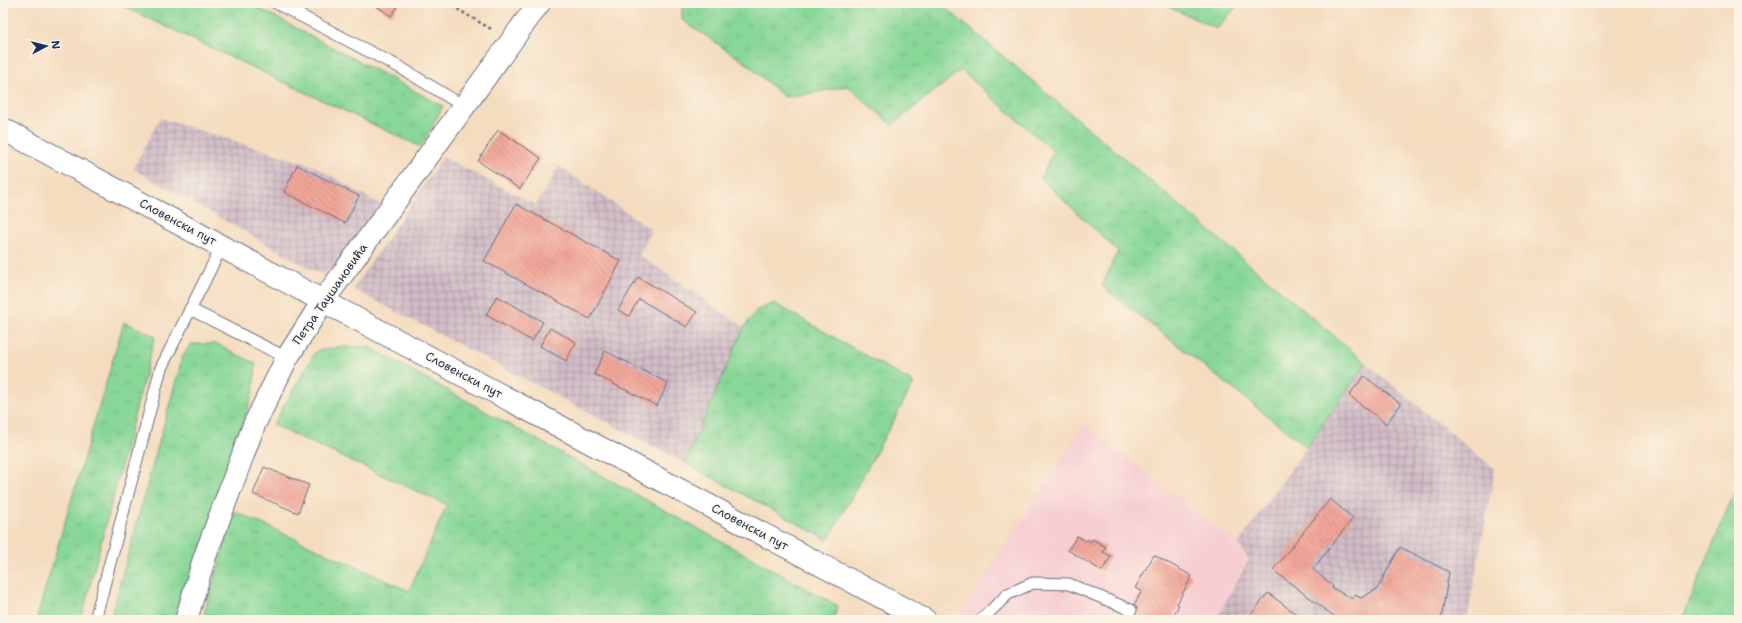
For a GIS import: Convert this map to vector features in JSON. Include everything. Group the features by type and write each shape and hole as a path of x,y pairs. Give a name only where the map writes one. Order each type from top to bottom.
{"street":[{"name":"Петра Таушановића","path":"186,620 204,559 254,425 287,358 323,301 539,3"},
{"name":"Словенски пут","path":"3,129 323,301 925,620"}],"lane":[{"path":"276,3 401,68 465,107"},
{"path":"95,620 161,368 222,246"},
{"path":"190,309 287,358"},
{"path":"981,620 1008,594 1033,583 1069,584 1131,610"}],"path":[{"path":"447,3 512,42"}],"shaded area":[{"path":"160,118 314,166 381,205 337,267 329,272 320,274 133,169"},
{"path":"443,157 536,205 559,166 652,230 639,255 744,327 685,463 353,289"},
{"path":"1366,363 1495,469 1467,620 1216,620 1249,559 1238,544"},
{"path":"1084,424 1238,544 1249,559 1216,620 969,620 960,615"}],"green space":[{"path":"116,3 249,3 443,106 421,147"},
{"path":"682,3 940,3 1366,363 1307,447 1102,286 1118,251 1041,179 1053,151 961,70 892,125 847,86 784,97 746,63 682,20"},
{"path":"1160,3 1239,3 1217,29"},
{"path":"774,303 914,383 828,540 685,463 744,327 757,310"},
{"path":"124,322 155,336 81,620 36,620"},
{"path":"191,344 217,344 256,364 253,392 179,620 110,620 183,355"},
{"path":"339,347 369,347 838,606 833,620 219,620 204,614 234,511 409,591 447,505 273,425 316,351"},
{"path":"1739,481 1739,620 1682,620"}],"building":[{"path":"376,3 400,3 391,16 375,5"},
{"path":"498,130 541,158 520,189 478,161"},
{"path":"297,165 359,196 345,223 284,192"},
{"path":"516,204 621,261 590,319 484,261"},
{"path":"638,277 697,312 687,327 639,299 629,316 618,310"},
{"path":"497,296 543,322 532,341 486,315"},
{"path":"550,328 576,342 566,361 540,346"},
{"path":"605,351 668,383 657,406 594,374"},
{"path":"1364,376 1401,404 1386,424 1349,395"},
{"path":"264,467 309,485 298,513 253,494"},
{"path":"1330,499 1353,518 1313,569 1333,586 1332,588 1353,599 1355,595 1361,598 1377,589 1400,547 1449,572 1441,620 1339,620 1273,570"},
{"path":"1077,536 1091,542 1092,539 1106,547 1103,552 1111,556 1102,571 1068,550"},
{"path":"1154,555 1192,576 1177,604 1179,605 1171,620 1125,620 1142,591 1135,588"},
{"path":"1268,593 1300,617 1298,620 1247,620"}]}
